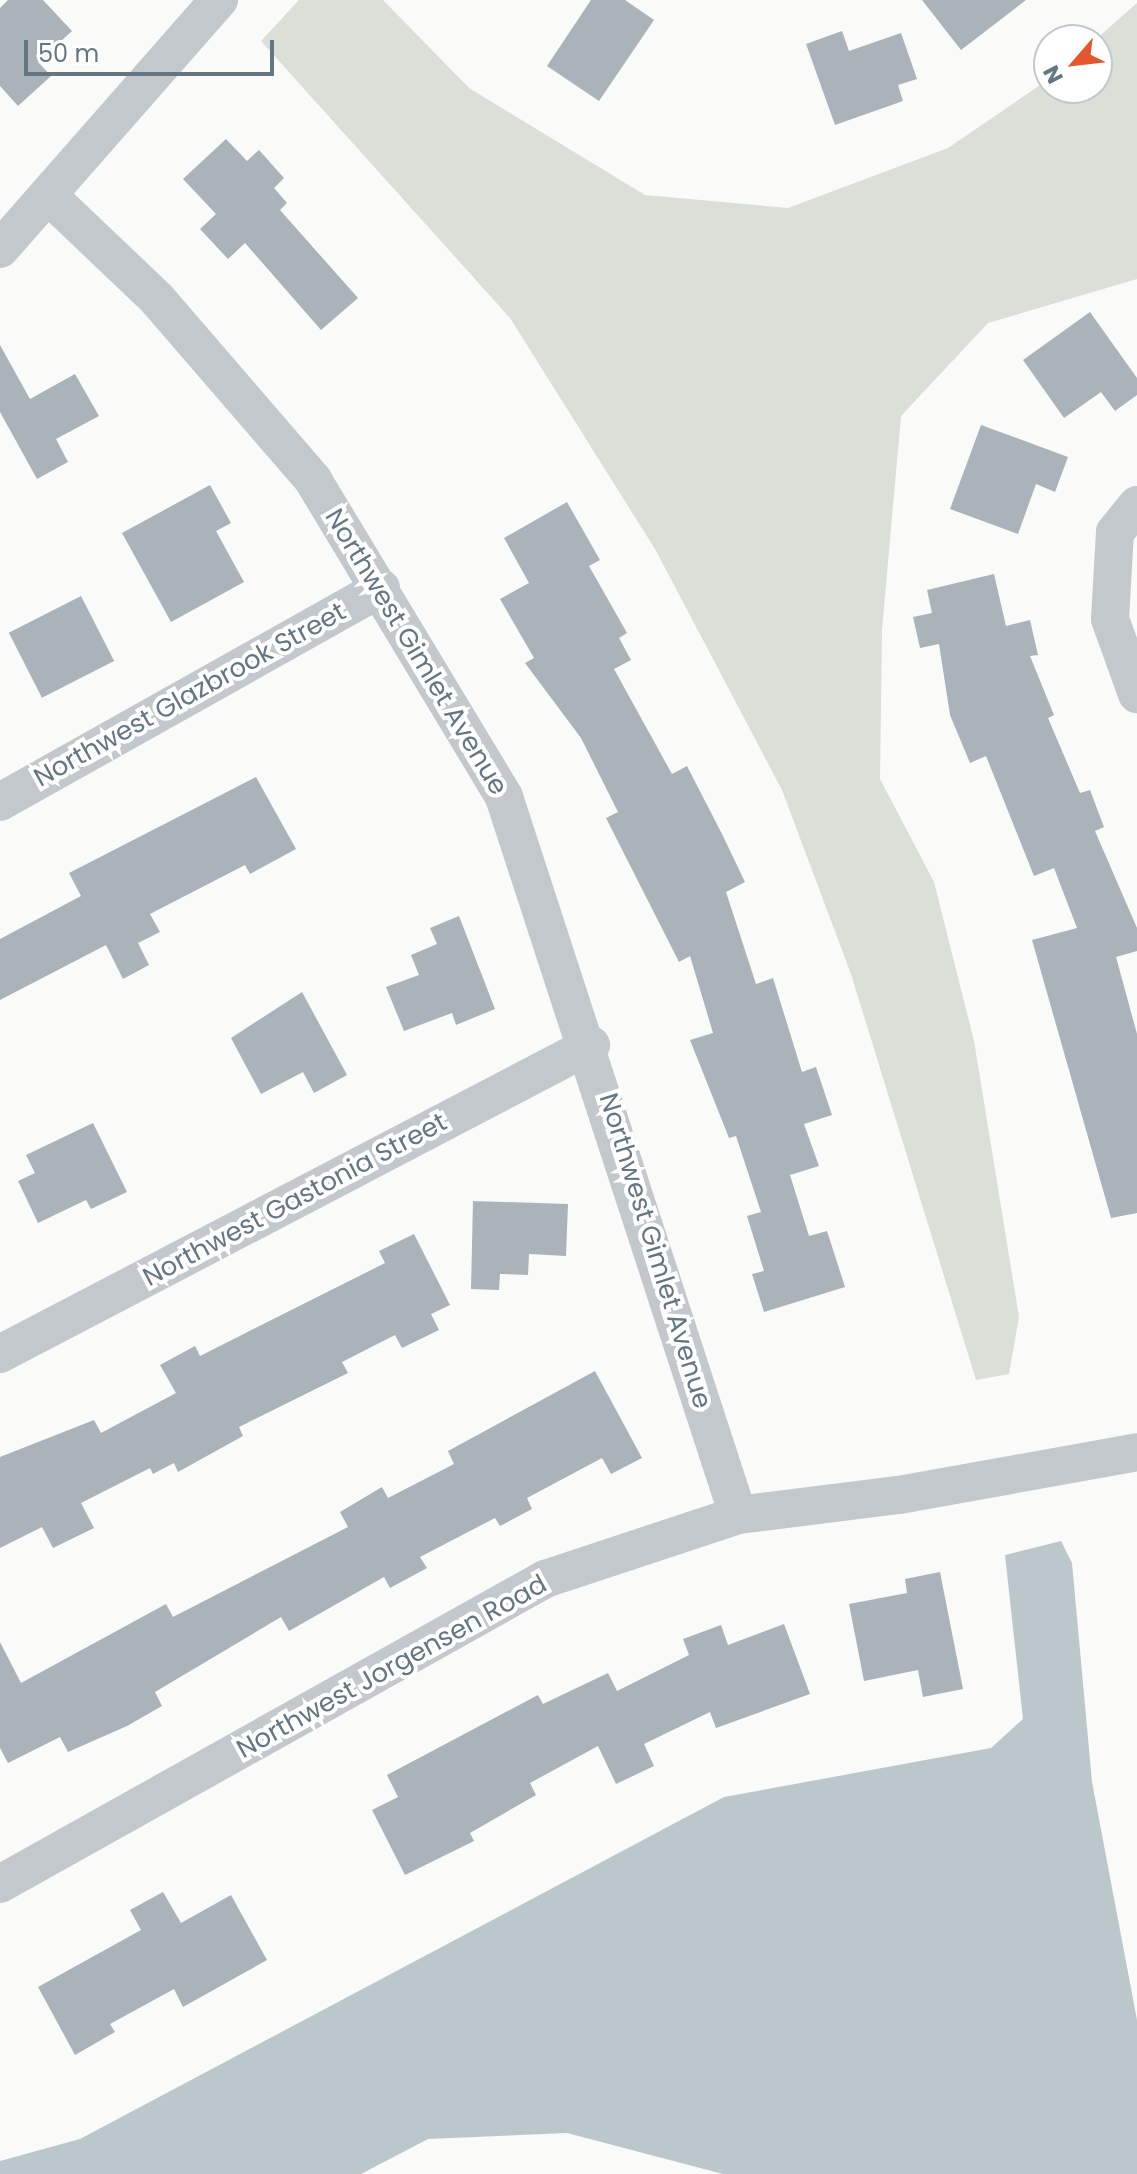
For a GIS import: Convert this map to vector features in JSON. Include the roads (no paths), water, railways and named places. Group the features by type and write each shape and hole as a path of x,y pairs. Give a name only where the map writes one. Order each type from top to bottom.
{"street":[{"path":"0,249 50,197 219,0"},
{"name":"Northwest Gimlet Avenue","path":"50,197 231,381 313,480 381,588 504,797 591,1045 738,1515"},
{"path":"1137,505 1115,532 1110,619 1137,694"},
{"name":"Northwest Glazbrook Street","path":"0,802 381,588"},
{"name":"Northwest Gastonia Street","path":"0,1354 591,1045"},
{"name":"Northwest Jorgensen Road","path":"0,1884 545,1579 738,1515 899,1495 1137,1452"}]}
